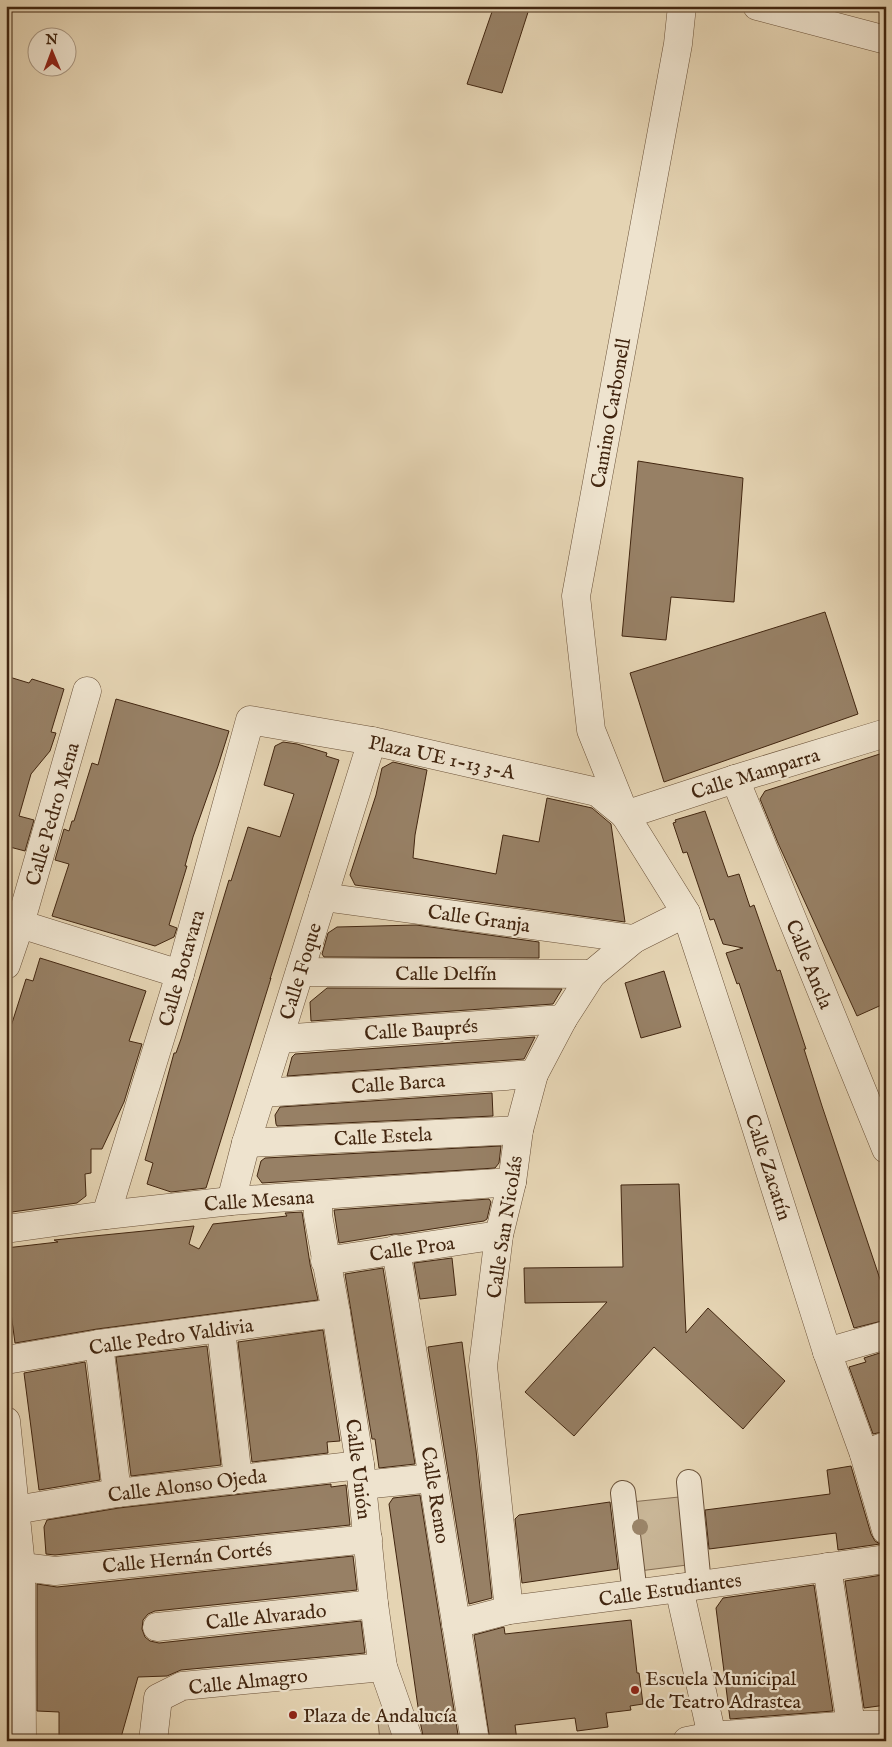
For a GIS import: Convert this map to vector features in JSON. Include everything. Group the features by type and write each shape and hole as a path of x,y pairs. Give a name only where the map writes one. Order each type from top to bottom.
{"street":[{"name":"Camino Carbonell","path":"625,815 590,730 576,596 678,44 682,6"},
{"path":"757,6 886,40"},
{"name":"Calle Pedro Mena","path":"6,965 20,924 87,691"},
{"name":"Plaza UE 1-13 3-A","path":"250,720 372,741 597,792 625,815"},
{"name":"Calle Botavara","path":"106,1215 180,974 250,720"},
{"name":"Calle Mamparra","path":"625,815 886,733"},
{"name":"Calle Foque","path":"231,1201 246,1143 372,741"},
{"name":"Calle Ancla","path":"735,779 886,1150"},
{"name":"Calle Zacatín","path":"625,815 686,913 827,1352 875,1450 886,1530"},
{"name":"Calle Granja","path":"323,897 634,939"},
{"name":"Calle San Nicolás","path":"509,1610 483,1366 499,1235 512,1182 519,1130 534,1074 562,1019 592,974 634,939 686,913"},
{"path":"20,924 180,974"},
{"name":"Calle Delfín","path":"300,972 592,974"},
{"name":"Calle Bauprés","path":"279,1039 562,1019"},
{"name":"Calle Barca","path":"262,1092 534,1074"},
{"name":"Calle Estela","path":"246,1143 519,1130"},
{"name":"Calle Mesana","path":"6,1229 106,1215 231,1201 512,1182"},
{"name":"Calle Unión","path":"318,1196 318,1215 325,1261 336,1313 361,1475 374,1604 383,1667 409,1741"},
{"name":"Calle Proa","path":"325,1261 499,1235"},
{"name":"Calle Remo","path":"396,1249 475,1741"},
{"name":"Calle Pedro Valdivia","path":"6,1360 99,1344 336,1313"},
{"path":"221,1329 238,1479"},
{"path":"827,1352 886,1335"},
{"path":"99,1344 117,1493"},
{"path":"6,1421 15,1510 14,1565 22,1741"},
{"name":"Calle Alonso Ojeda","path":"15,1510 117,1493 238,1479 361,1475 433,1478"},
{"path":"688,1482 689,1587 704,1739 851,1726 886,1725"},
{"path":"622,1493 635,1594"},
{"name":"Calle Hernán Cortés","path":"14,1565 55,1571 368,1540"},
{"name":"Calle Estudiantes","path":"456,1624 509,1610 886,1559"},
{"path":"827,1567 851,1726"},
{"name":"Calle Alvarado","path":"157,1627 374,1604"},
{"name":"Calle Almagro","path":"153,1741 158,1698 182,1686 383,1667"}],"shaded area":[{"path":"679,1497 687,1565 639,1571 631,1502"},
{"path":"388,1721 396,1741 380,1741 378,1722"}],"building":[{"path":"494,6 530,6 502,93 467,84"},
{"path":"638,461 743,478 734,602 671,597 666,640 622,636"},
{"path":"825,612 858,714 664,782 630,673"},
{"path":"6,676 29,683 32,679 64,689 51,732 56,733 50,751 31,774 19,816 34,820 25,851 6,846"},
{"path":"116,699 229,731 193,837 185,866 187,866 169,925 177,928 174,937 155,946 52,916 69,864 55,860 64,829 69,831 72,821 74,821 92,763 98,765"},
{"path":"283,742 327,753 326,756 339,760 206,1188 171,1192 147,1184 153,1163 145,1160 174,1053 176,1053 181,1039 229,880 231,881 248,827 280,837 294,794 264,785 275,746"},
{"path":"886,752 886,1003 857,1016 778,843 760,799 765,791"},
{"path":"393,762 427,770 415,835 413,858 496,874 503,835 539,842 547,798 592,808 611,824 625,922 355,885 350,875 376,795 382,768"},
{"path":"705,811 728,877 739,874 750,907 754,905 777,971 780,970 806,1049 804,1049 822,1106 886,1297 886,1320 854,1328 739,983 737,984 726,953 743,948 723,944 714,919 710,920 687,852 683,853 673,823 676,822 675,820"},
{"path":"416,925 539,942 539,958 324,957 322,954 328,933 337,927"},
{"path":"40,958 146,991 129,1041 142,1044 124,1102 102,1149 91,1149 91,1173 85,1174 86,1196 77,1203 12,1212 6,1208 6,1042 26,979 33,981"},
{"path":"664,971 681,1027 641,1038 625,983"},
{"path":"327,988 562,989 553,1004 311,1021 310,1002"},
{"path":"535,1037 524,1059 287,1076 292,1057 295,1054"},
{"path":"492,1093 493,1116 277,1126 276,1124 275,1115 280,1107"},
{"path":"501,1146 499,1163 495,1168 262,1183 257,1176 261,1161 265,1158"},
{"path":"679,1184 686,1333 708,1308 785,1381 743,1429 654,1347 574,1436 525,1392 607,1302 525,1303 524,1268 623,1267 621,1185"},
{"path":"489,1199 491,1202 487,1219 484,1221 339,1243 334,1210"},
{"path":"302,1212 318,1300 97,1329 15,1343 6,1276 6,1248 58,1242 54,1240 194,1226 189,1244 199,1249 213,1224 287,1216 285,1213"},
{"path":"452,1258 456,1295 420,1299 414,1263"},
{"path":"383,1268 415,1464 379,1468 375,1439 372,1439 345,1274"},
{"path":"323,1330 340,1441 327,1442 328,1453 252,1462 238,1342"},
{"path":"462,1342 492,1598 469,1604 428,1347"},
{"path":"207,1346 221,1465 131,1476 116,1357"},
{"path":"886,1351 886,1431 873,1434 849,1367 866,1362 864,1358"},
{"path":"85,1362 100,1480 39,1490 24,1373"},
{"path":"851,1466 871,1534 875,1541 880,1544 838,1550 836,1533 709,1549 705,1510 830,1494 827,1470"},
{"path":"331,1484 331,1487 346,1485 350,1525 55,1555 46,1554 44,1527 47,1520 119,1508"},
{"path":"420,1495 459,1741 424,1741 420,1721 389,1504 393,1498"},
{"path":"610,1502 618,1569 522,1583 515,1519 519,1515"},
{"path":"353,1556 357,1590 155,1611 148,1614 143,1620 142,1629 145,1637 150,1641 159,1643 361,1621 365,1653 181,1670 167,1676 138,1677 120,1741 59,1741 59,1712 37,1711 37,1584 57,1587"},
{"path":"882,1575 886,1605 886,1705 864,1708 845,1581"},
{"path":"814,1585 833,1711 730,1719 716,1608 723,1598"},
{"path":"631,1620 637,1673 639,1673 643,1704 630,1706 631,1710 606,1713 608,1727 577,1731 575,1718 515,1725 517,1741 490,1741 474,1635 504,1627 505,1634"}],"place":[{"name":"Escuela Municipal de Teatro Adrastea","path":"635,1690"},
{"name":"Plaza de Andalucía","path":"293,1715"}]}
